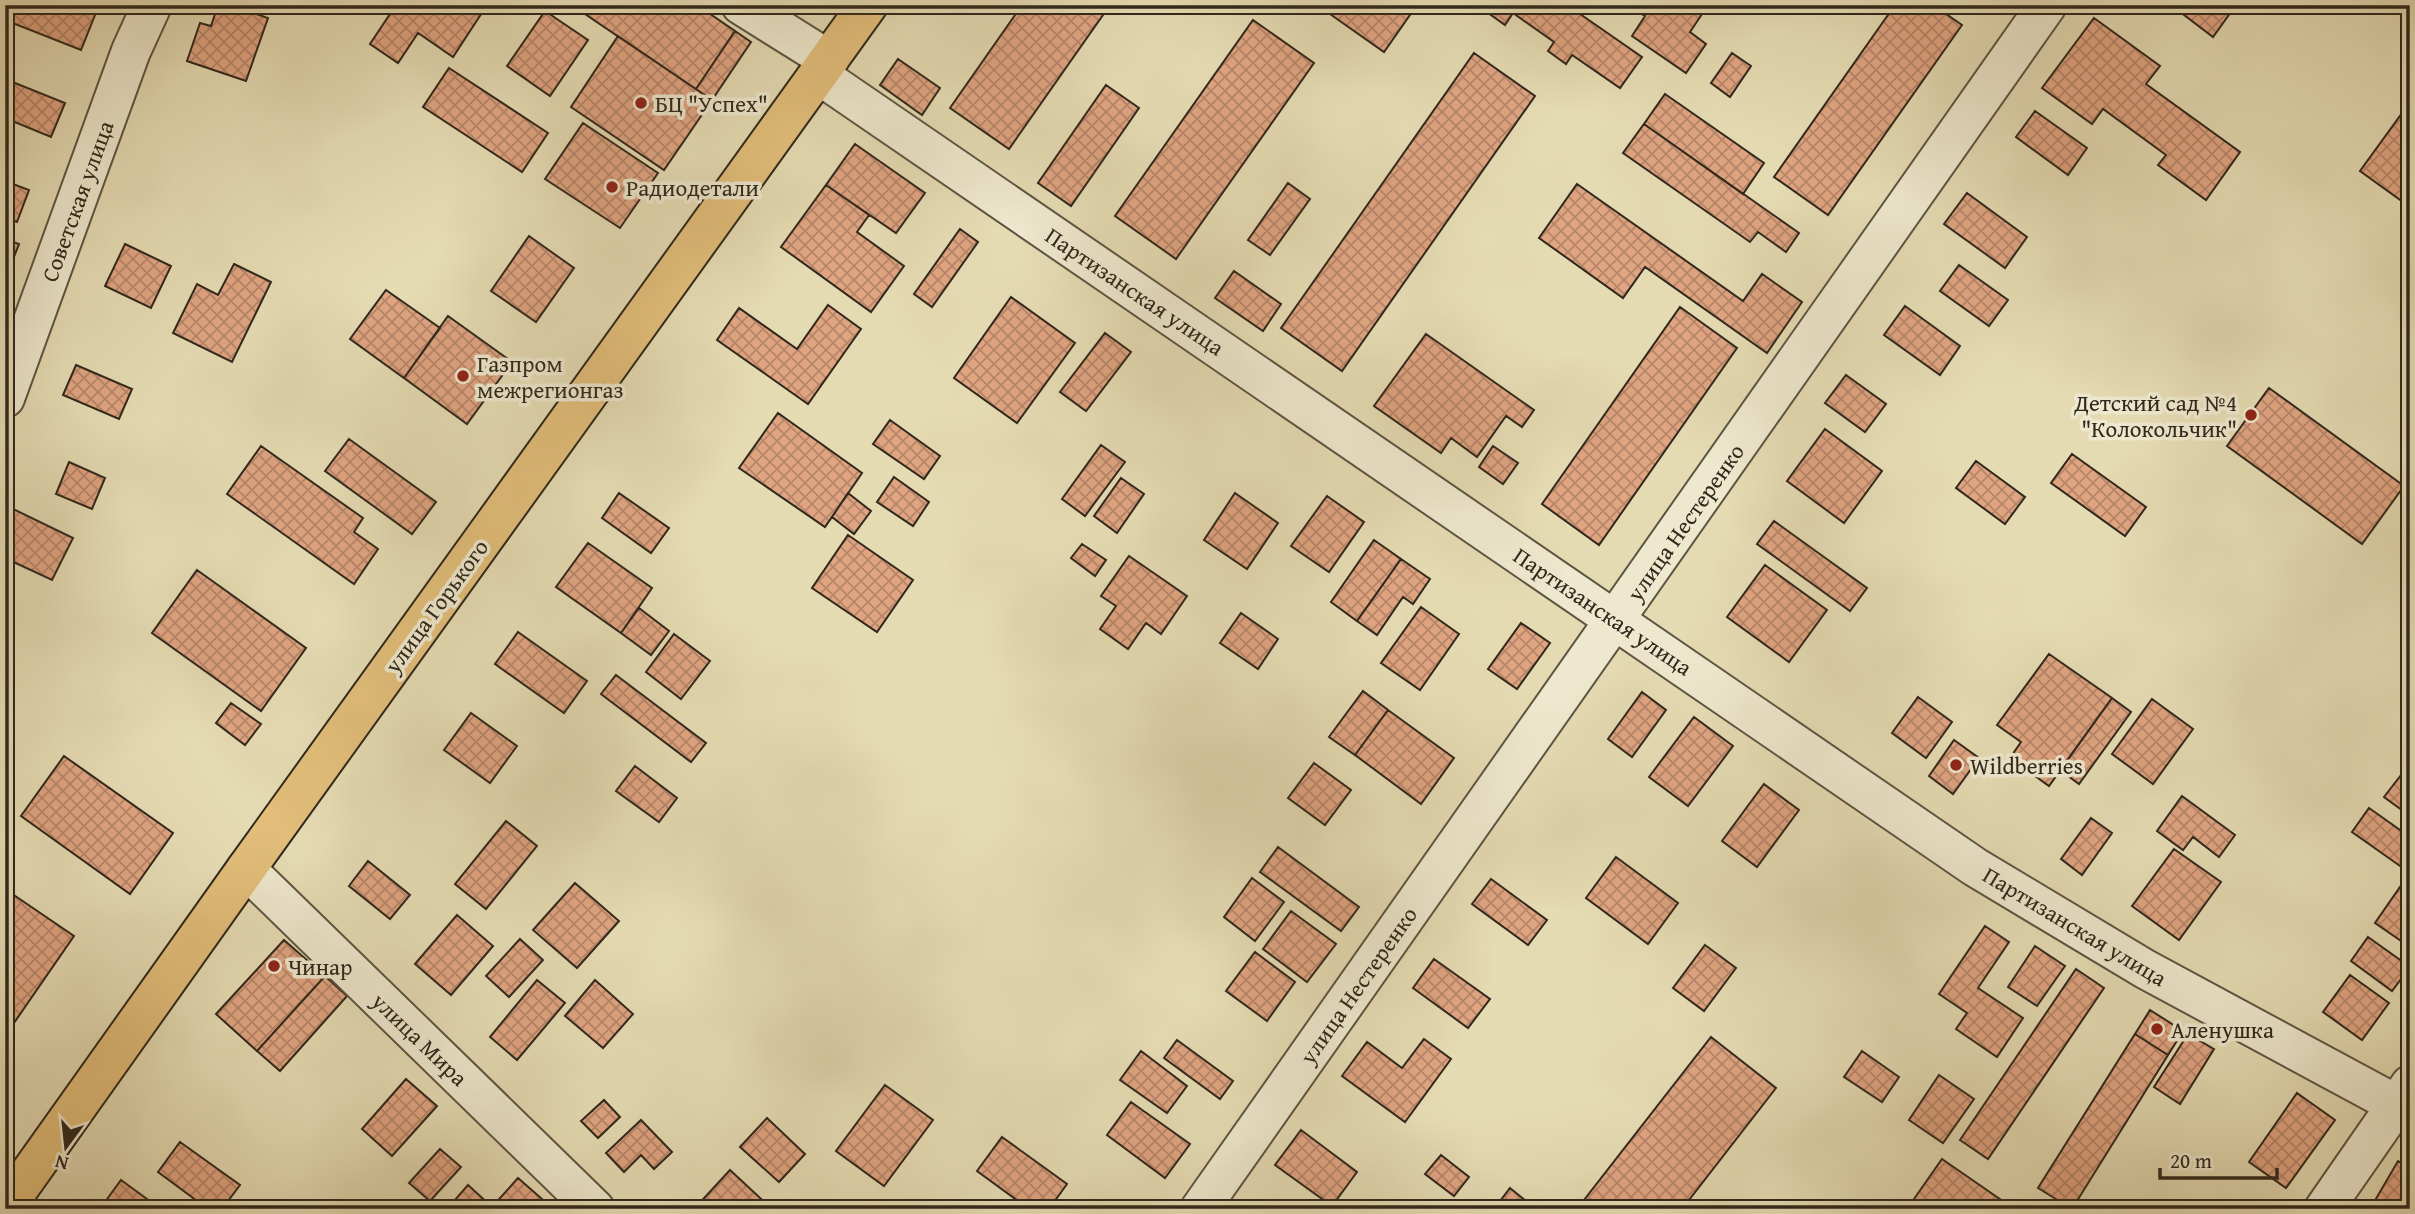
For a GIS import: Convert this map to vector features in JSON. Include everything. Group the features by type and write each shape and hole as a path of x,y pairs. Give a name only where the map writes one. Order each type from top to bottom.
{"main road":[{"name":"улица Горького","path":"5,1208 869,5"}],"street":[{"name":"Советская улица","path":"5,398 131,51 152,5"},
{"name":"Партизанская улица","path":"741,5 824,67 1975,867 2145,969 2405,1101"},
{"name":"улица Нестеренко","path":"1200,1209 2047,5"},
{"name":"улица Мира","path":"246,869 595,1209"},
{"path":"2324,1209 2405,1101"}],"building":[{"path":"5,5 99,5 81,50 5,20"},
{"path":"218,5 231,5 268,18 246,81 187,61 200,23 211,26"},
{"path":"396,5 487,5 453,57 418,33 398,63 370,44"},
{"path":"587,5 697,5 735,31 696,89 582,12"},
{"path":"1022,5 1110,5 1009,149 950,108"},
{"path":"1402,5 1412,12 1384,52 1320,7"},
{"path":"1477,5 1567,5 1642,57 1620,88 1572,55 1566,64 1548,51 1554,42 1513,13 1505,25"},
{"path":"1636,5 1708,5 1690,32 1706,44 1686,73 1632,36 1645,16 1633,9"},
{"path":"1895,5 1933,5 1962,25 1828,215 1774,177"},
{"path":"2171,5 2236,5 2213,37"},
{"path":"545,11 588,40 550,96 507,66"},
{"path":"2094,18 2160,66 2146,84 2240,152 2206,200 2158,165 2166,155 2103,109 2092,124 2042,88"},
{"path":"1253,20 1314,63 1176,259 1115,216"},
{"path":"735,31 751,42 712,100 696,89"},
{"name":"БЦ \"Успех\"","path":"618,36 712,100 664,170 571,107"},
{"path":"1474,53 1535,96 1342,371 1281,328"},
{"path":"1732,53 1751,66 1730,97 1711,83"},
{"path":"898,59 940,88 922,115 880,85"},
{"path":"449,68 548,133 522,172 423,107"},
{"path":"5,79 65,103 51,137 5,118"},
{"path":"1106,85 1139,108 1071,206 1038,183"},
{"path":"1665,94 1764,163 1743,194 1644,124"},
{"path":"2405,109 2410,113 2410,207 2360,171"},
{"path":"2035,111 2087,148 2068,175 2016,137"},
{"path":"583,123 658,173 620,228 545,179"},
{"path":"1644,124 1799,233 1786,252 1758,232 1750,242 1623,153"},
{"path":"855,144 925,193 896,233 826,185"},
{"path":"5,181 29,190 17,222 5,217"},
{"path":"1288,183 1310,199 1270,255 1248,240"},
{"path":"1577,184 1743,301 1762,274 1802,302 1767,353 1645,267 1623,298 1539,238"},
{"path":"826,185 869,215 857,232 904,266 871,312 781,247"},
{"path":"1967,193 2027,237 2005,268 1944,224"},
{"path":"960,229 978,242 932,307 914,294"},
{"path":"529,236 574,268 536,322 491,291"},
{"path":"5,239 19,244 5,280"},
{"path":"125,244 171,266 151,308 105,286"},
{"path":"234,264 271,282 232,362 173,333 197,284 218,295"},
{"path":"1959,265 2008,300 1989,326 1940,291"},
{"path":"1234,271 1281,304 1263,331 1215,298"},
{"path":"386,290 440,328 404,378 350,339"},
{"path":"1011,297 1075,343 1017,423 954,378"},
{"path":"828,305 861,329 808,404 717,340 739,308 797,349"},
{"path":"1905,306 1960,346 1940,375 1884,335"},
{"path":"1680,307 1737,348 1599,545 1542,504"},
{"path":"448,316 512,362 467,424 404,378"},
{"path":"1105,333 1131,352 1086,411 1060,392"},
{"path":"1426,334 1534,410 1522,427 1506,416 1477,457 1451,438 1441,453 1374,406"},
{"path":"76,365 132,389 119,419 63,395"},
{"path":"1846,375 1886,404 1865,432 1825,403"},
{"path":"2269,388 2404,486 2362,544 2227,446"},
{"path":"778,413 862,473 825,527 739,468"},
{"path":"890,420 940,456 924,479 873,444"},
{"path":"1825,429 1882,471 1844,523 1787,481"},
{"path":"349,439 436,502 412,534 325,471"},
{"path":"1101,445 1125,462 1085,516 1062,499"},
{"path":"261,446 363,518 354,532 378,549 354,584 227,494"},
{"path":"1493,446 1518,463 1503,484 1479,467"},
{"path":"2072,454 2146,507 2125,536 2051,483"},
{"path":"1976,461 2025,497 2005,524 1956,488"},
{"path":"69,462 105,478 92,509 56,494"},
{"path":"894,477 929,502 913,526 877,502"},
{"path":"1121,478 1144,494 1117,533 1094,516"},
{"path":"619,493 669,528 651,553 602,518"},
{"path":"848,493 871,511 854,534 832,517"},
{"path":"1235,493 1278,523 1247,569 1204,540"},
{"path":"1327,496 1364,522 1329,572 1291,546"},
{"path":"7,506 73,538 52,580 5,558"},
{"path":"1774,521 1867,588 1850,611 1757,544"},
{"path":"848,535 913,580 877,632 812,588"},
{"path":"1374,540 1401,559 1357,621 1331,602"},
{"path":"588,543 652,588 621,633 556,587"},
{"path":"1082,544 1106,560 1095,576 1071,558"},
{"path":"1129,556 1187,596 1161,634 1146,623 1128,649 1100,629 1116,606 1101,596"},
{"path":"1401,559 1430,579 1413,604 1403,597 1377,635 1357,621"},
{"path":"1765,565 1827,610 1789,662 1727,617"},
{"path":"197,570 306,648 261,711 152,633"},
{"path":"1421,607 1459,634 1420,690 1381,663"},
{"path":"639,608 669,631 651,655 621,633"},
{"path":"1241,613 1278,639 1258,669 1220,643"},
{"path":"1521,623 1550,643 1517,689 1488,669"},
{"path":"518,632 587,681 564,713 495,664"},
{"path":"674,634 710,661 681,699 646,672"},
{"path":"2049,654 2112,698 2049,786 2010,758 2021,742 1997,725"},
{"path":"616,675 706,743 691,762 601,694"},
{"path":"1363,691 1388,710 1355,755 1329,737"},
{"path":"1642,692 1666,710 1632,757 1608,739"},
{"path":"1918,697 1952,722 1926,758 1892,733"},
{"path":"2112,698 2131,712 2079,784 2060,770"},
{"path":"2152,699 2193,729 2153,784 2112,754"},
{"path":"231,703 261,724 245,745 216,723"},
{"path":"1388,710 1454,758 1421,804 1355,755"},
{"path":"471,713 517,746 490,783 444,750"},
{"path":"1694,717 1733,746 1688,806 1649,777"},
{"path":"1954,740 1979,758 1953,794 1929,776"},
{"path":"64,756 173,833 130,894 21,816"},
{"path":"1314,763 1351,790 1325,825 1288,798"},
{"path":"635,766 677,798 659,822 616,791"},
{"path":"2401,775 2410,781 2410,816 2384,797"},
{"path":"1764,784 1799,810 1757,867 1722,841"},
{"path":"2182,796 2235,835 2219,857 2193,837 2183,850 2157,831"},
{"path":"2369,808 2410,837 2410,853 2400,866 2352,832"},
{"path":"2091,818 2112,833 2082,875 2061,859"},
{"path":"506,821 537,846 486,909 455,884"},
{"path":"1278,847 1359,907 1341,931 1260,872"},
{"path":"2174,849 2221,882 2179,940 2132,906"},
{"path":"1616,857 1678,903 1648,944 1586,898"},
{"path":"368,861 410,895 390,919 349,886"},
{"path":"1252,878 1284,902 1255,941 1224,917"},
{"path":"1491,879 1547,920 1528,945 1472,904"},
{"path":"575,883 619,921 577,968 533,930"},
{"path":"2400,887 2410,894 2410,947 2375,923"},
{"path":"5,889 74,936 5,1036"},
{"path":"1291,911 1336,944 1307,982 1263,949"},
{"path":"457,915 493,946 451,995 415,964"},
{"path":"1985,926 2009,942 1978,988 2023,1018 1997,1057 1956,1029 1967,1013 1939,994"},
{"path":"2368,937 2410,967 2392,991 2351,961"},
{"path":"520,939 543,960 509,997 486,976"},
{"path":"284,940 325,976 257,1051 216,1014"},
{"path":"1705,945 1736,968 1704,1011 1673,988"},
{"path":"2035,946 2065,966 2037,1006 2008,987"},
{"path":"1255,952 1295,982 1267,1021 1226,991"},
{"path":"1434,959 1490,999 1468,1028 1413,988"},
{"path":"2076,969 2104,988 1988,1159 1960,1140"},
{"path":"2350,975 2389,1003 2362,1040 2323,1012"},
{"path":"325,976 347,996 280,1071 257,1051"},
{"path":"537,980 565,1003 517,1060 490,1037"},
{"path":"595,980 633,1014 603,1048 565,1016"},
{"path":"2150,1010 2183,1031 2168,1055 2135,1034"},
{"path":"2135,1034 2168,1055 2072,1209 2038,1188"},
{"path":"2188,1034 2214,1049 2180,1104 2154,1087"},
{"path":"1711,1037 1776,1088 1682,1209 1577,1209"},
{"path":"1424,1039 1451,1059 1405,1122 1342,1076 1367,1042 1402,1068"},
{"path":"1177,1040 1233,1081 1220,1099 1164,1058"},
{"path":"1141,1051 1187,1086 1167,1113 1120,1080"},
{"path":"1862,1051 1899,1077 1882,1102 1844,1077"},
{"path":"1939,1075 1974,1099 1943,1143 1909,1120"},
{"path":"406,1079 437,1106 392,1156 362,1129"},
{"path":"885,1085 933,1120 884,1186 836,1151"},
{"path":"2297,1093 2335,1120 2286,1188 2249,1162"},
{"path":"604,1100 620,1117 598,1138 581,1121"},
{"path":"1131,1102 1190,1144 1165,1178 1107,1135"},
{"path":"767,1118 805,1154 779,1182 740,1147"},
{"path":"641,1120 672,1152 654,1169 641,1155 624,1172 606,1153"},
{"path":"1301,1130 1357,1172 1332,1206 1275,1165"},
{"path":"1002,1137 1067,1184 1049,1209 1029,1209 977,1171"},
{"path":"180,1142 240,1185 222,1209 208,1209 158,1172"},
{"path":"440,1149 461,1167 430,1201 409,1183"},
{"path":"1441,1155 1469,1177 1454,1196 1425,1174"},
{"path":"1942,1159 2007,1204 2003,1209 1907,1209"},
{"path":"2398,1161 2410,1168 2410,1209 2370,1209"},
{"path":"730,1170 772,1209 694,1209"},
{"path":"518,1178 550,1206 547,1209 447,1209 468,1185 492,1207"},
{"path":"121,1180 158,1207 157,1209 106,1209 102,1206"},
{"path":"1510,1188 1536,1209 1494,1209"}],"place":[{"name":"БЦ \"Успех\"","path":"641,103"},
{"name":"Радиодетали","path":"612,187"},
{"name":"Газпром межрегионгаз","path":"463,376"},
{"name":"Детский сад №4 \"Колокольчик\"","path":"2251,415"},
{"name":"Wildberries","path":"1956,765"},
{"name":"Чинар","path":"274,966"},
{"name":"Аленушка","path":"2157,1029"}]}
